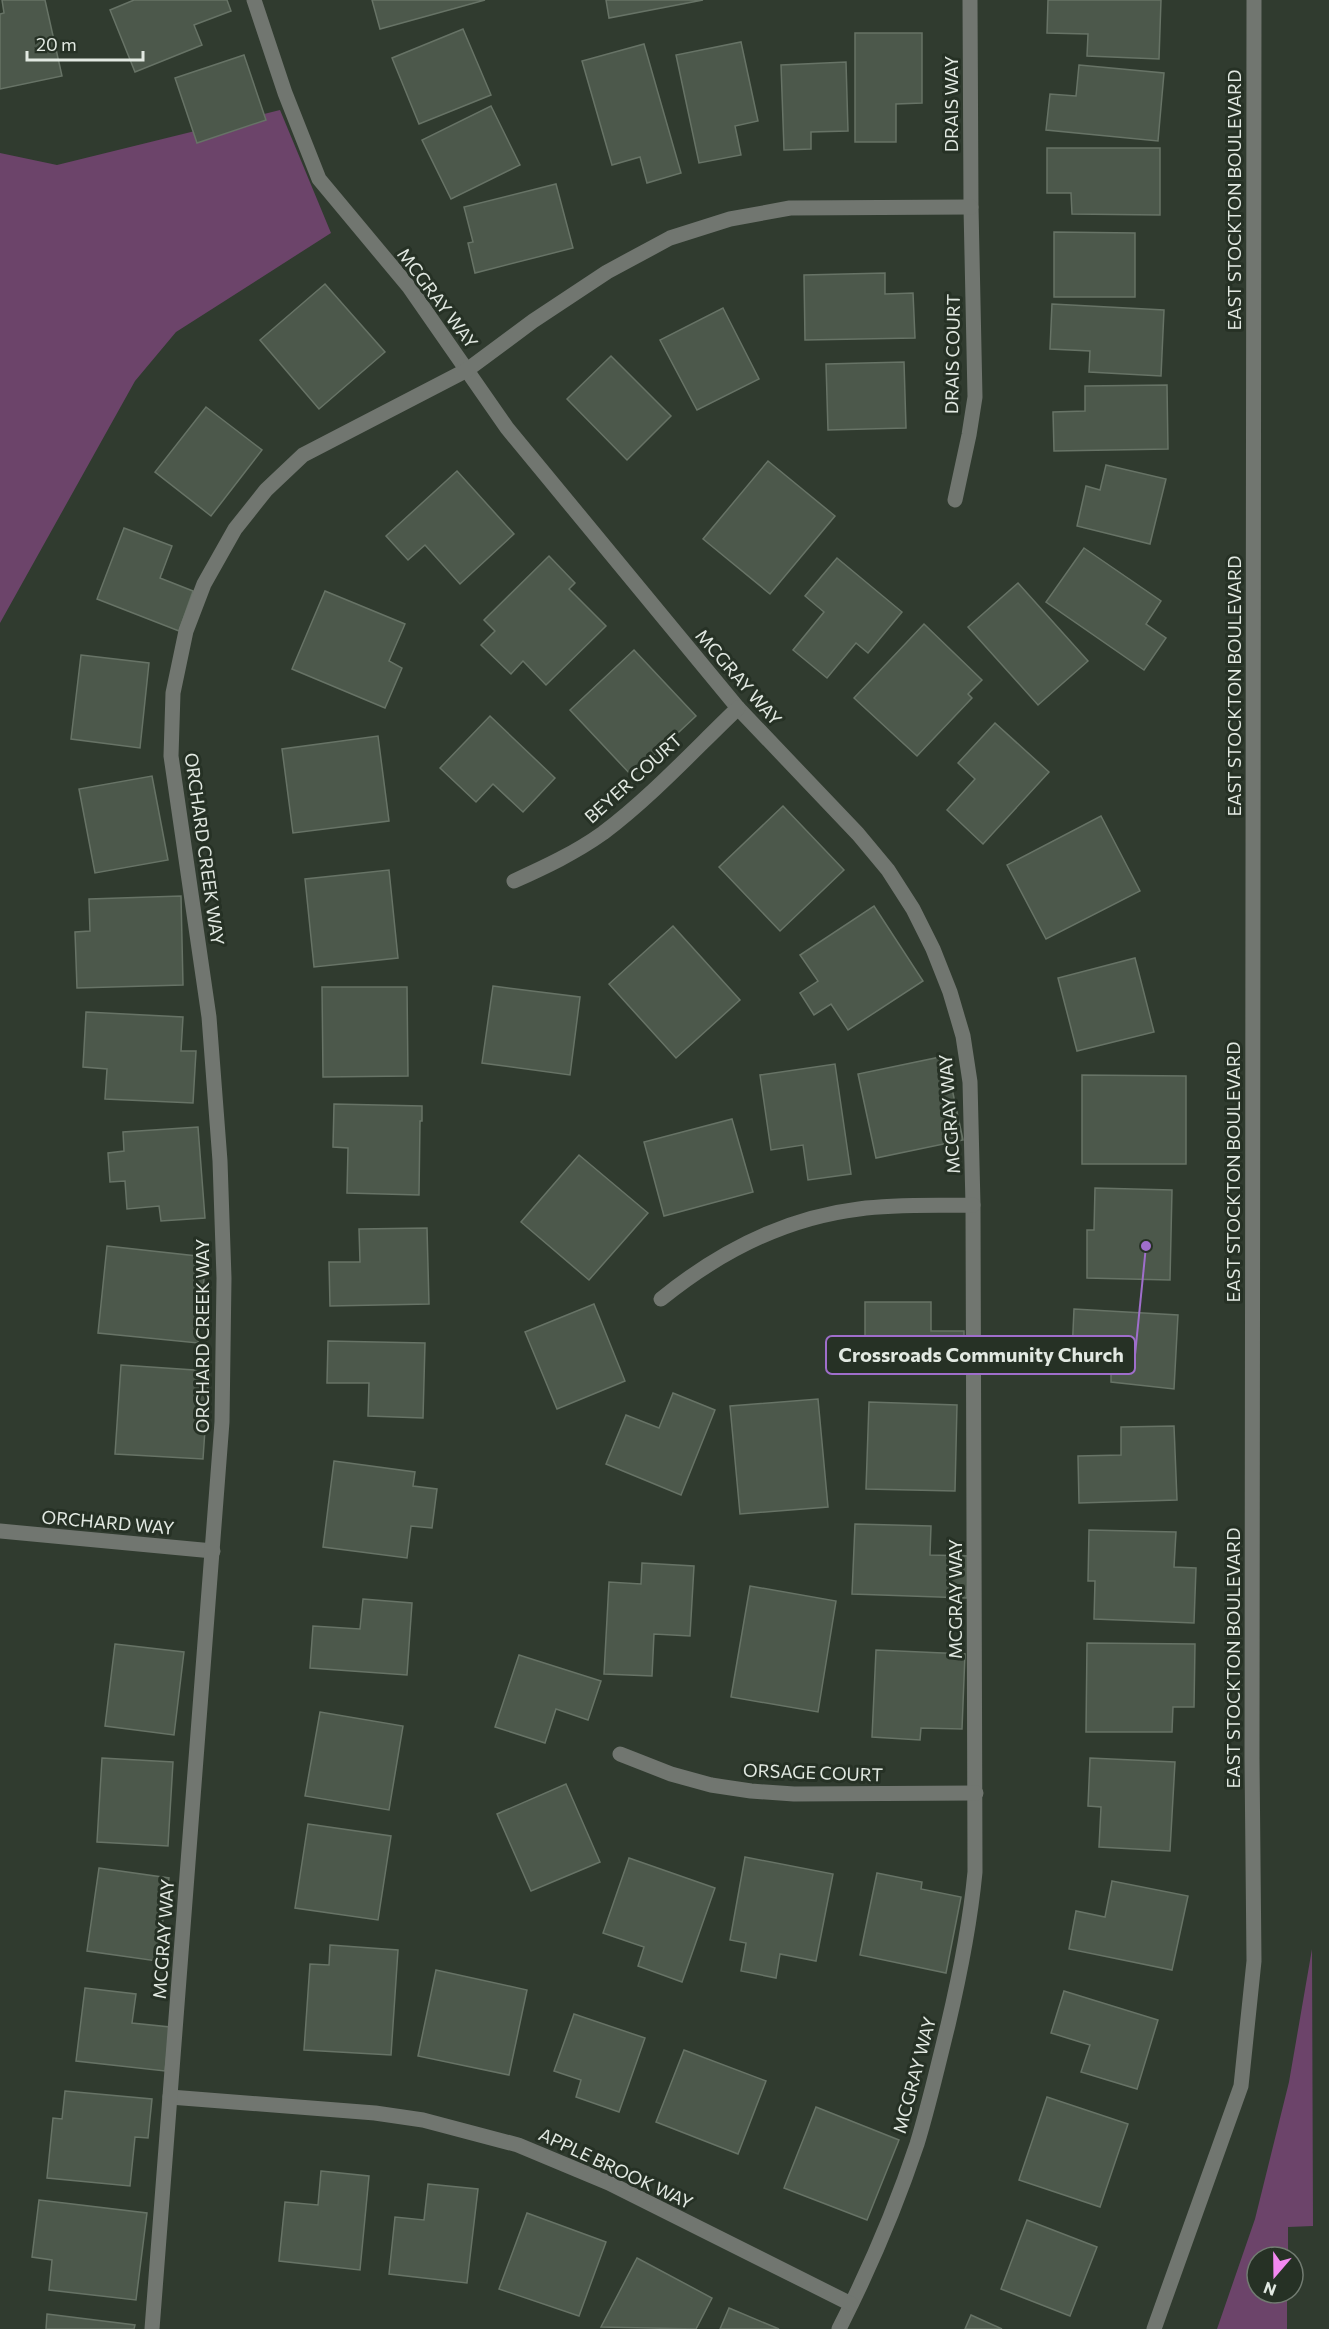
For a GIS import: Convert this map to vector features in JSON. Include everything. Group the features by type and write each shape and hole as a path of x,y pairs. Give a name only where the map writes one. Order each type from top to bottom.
{"street":[{"name":"MCGRAY WAY","path":"254,0 285,93 319,179 409,287 507,428 738,708 858,834 888,870 913,909 933,949 960,1025 970,1082 973,1205 975,1872 970,1918 933,2087 917,2143 897,2198 839,2329"},
{"name":"DRAIS WAY","path":"970,0 971,207"},
{"name":"EAST STOCKTON BOULEVARD","path":"1154,2329 1240,2086 1254,1961 1252,1687 1254,0"},
{"name":"ORCHARD CREEK WAY","path":"213,1551 222,1422 224,1278 220,1161 208,1017 171,756 173,693 184,641 204,584 235,529 266,490 303,455 467,370 533,321 607,272 670,238 730,219 790,208 971,207"},
{"name":"DRAIS COURT","path":"955,500 975,397 971,207"},
{"name":"BEYER COURT","path":"514,881 565,858 603,833 638,804 738,708"},
{"path":"661,1299 694,1272 732,1249 773,1231 815,1217 859,1209 973,1205"},
{"name":"ORCHARD WAY","path":"0,1531 213,1551"},
{"name":"MCGRAY WAY","path":"152,2329 213,1551"},
{"name":"ORSAGE COURT","path":"620,1754 681,1777 711,1785 752,1791 794,1794 976,1793"},
{"name":"APPLE BROOK WAY","path":"170,2097 394,2116 423,2120 518,2145 609,2183 851,2304"}],"shaded area":[{"path":"280,110 331,233 176,332 135,381 0,623 0,153 57,165"},
{"path":"1312,1949 1313,2226 1288,2227 1288,2245 1246,2245 1255,2219 1289,2082"},
{"path":"1245,2248 1245,2305 1287,2305 1287,2329 1217,2329"}],"building":[{"path":"2,0 45,0 62,76 0,89 0,14 4,13"},
{"path":"134,0 227,0 231,11 194,25 202,45 135,72 110,10"},
{"path":"372,0 485,0 380,29"},
{"path":"606,0 703,0 609,18"},
{"path":"1048,0 1161,0 1159,59 1087,56 1088,34 1047,33"},
{"path":"463,29 491,95 419,124 392,58"},
{"path":"855,33 922,33 922,103 896,104 896,142 855,142"},
{"path":"741,42 758,121 735,126 741,155 699,163 676,55"},
{"path":"644,44 681,173 647,183 640,157 612,165 582,61"},
{"path":"244,55 266,120 197,143 175,78"},
{"path":"846,62 848,131 811,132 811,149 784,150 781,65"},
{"path":"1079,65 1164,73 1158,141 1046,130 1050,94 1076,96"},
{"path":"491,106 520,165 451,199 422,140"},
{"path":"1047,148 1160,148 1160,215 1072,214 1071,193 1047,193"},
{"path":"556,184 573,248 475,273 468,243 473,242 464,207"},
{"path":"1054,232 1135,233 1135,297 1054,297"},
{"path":"885,273 885,294 913,293 915,338 805,340 804,275"},
{"path":"325,284 385,352 319,409 260,340"},
{"path":"1052,304 1164,310 1161,376 1089,372 1090,351 1050,349"},
{"path":"723,308 759,379 697,410 660,340"},
{"path":"611,356 671,416 627,460 567,399"},
{"path":"904,362 906,428 828,430 826,364"},
{"path":"1167,385 1168,449 1054,451 1053,412 1085,411 1085,386"},
{"path":"206,407 262,450 211,516 155,472"},
{"path":"768,461 835,516 770,594 703,539"},
{"path":"1106,465 1166,479 1150,544 1077,526 1086,486 1100,490"},
{"path":"457,471 514,534 460,584 425,545 408,560 386,536"},
{"path":"124,528 172,546 160,578 193,591 179,631 97,599"},
{"path":"1084,548 1161,601 1146,624 1166,638 1144,670 1046,602"},
{"path":"549,556 575,583 569,589 606,626 546,685 523,661 511,674 481,645 495,631 484,620"},
{"path":"837,558 902,612 868,653 856,643 827,678 793,650 824,612 805,596"},
{"path":"1018,583 1088,661 1038,705 968,627"},
{"path":"325,591 405,624 389,661 402,668 385,708 292,669"},
{"path":"924,624 982,680 968,694 972,698 917,756 854,698"},
{"path":"634,650 696,716 632,776 570,710"},
{"path":"81,655 149,663 140,748 71,739"},
{"path":"490,716 555,778 523,812 493,784 476,802 440,768"},
{"path":"995,723 1049,772 983,844 947,810 975,779 958,763"},
{"path":"378,736 389,821 293,833 282,749"},
{"path":"152,776 168,860 95,873 79,789"},
{"path":"783,806 844,870 780,931 719,867"},
{"path":"1101,816 1140,891 1046,939 1007,865"},
{"path":"389,870 398,958 314,967 305,879"},
{"path":"181,896 183,985 77,988 75,932 90,931 89,899"},
{"path":"874,906 923,981 848,1030 831,1004 814,1015 800,993 818,981 800,955"},
{"path":"673,926 740,1000 676,1058 609,984"},
{"path":"1135,958 1154,1032 1077,1051 1058,978"},
{"path":"493,986 580,997 570,1075 482,1063"},
{"path":"322,987 407,987 408,1076 323,1077"},
{"path":"86,1012 183,1017 181,1051 196,1051 193,1103 105,1099 107,1069 83,1067"},
{"path":"945,1056 963,1140 876,1158 858,1074"},
{"path":"835,1064 851,1174 808,1180 803,1145 771,1150 760,1075"},
{"path":"1082,1075 1186,1076 1186,1164 1082,1164"},
{"path":"334,1104 422,1106 419,1195 347,1193 348,1148 333,1147"},
{"path":"732,1119 753,1192 664,1216 644,1142"},
{"path":"198,1127 205,1218 161,1221 159,1206 127,1209 125,1181 110,1182 108,1153 124,1151 123,1132"},
{"path":"579,1155 648,1213 589,1280 521,1222"},
{"path":"1095,1188 1172,1190 1170,1280 1087,1278 1087,1230 1094,1230"},
{"path":"427,1228 429,1304 330,1306 329,1262 360,1262 359,1229"},
{"path":"107,1246 206,1257 198,1343 98,1333"},
{"path":"865,1302 931,1302 931,1331 964,1331 964,1374 865,1374"},
{"path":"594,1304 625,1381 557,1409 525,1332"},
{"path":"1074,1309 1178,1315 1174,1389 1111,1382 1111,1355 1072,1353"},
{"path":"328,1341 425,1343 423,1418 368,1416 369,1383 327,1383"},
{"path":"121,1365 209,1371 203,1459 115,1454"},
{"path":"673,1393 715,1410 681,1495 606,1464 626,1415 659,1428"},
{"path":"818,1399 828,1507 740,1514 730,1406"},
{"path":"869,1402 957,1405 955,1491 866,1489"},
{"path":"1174,1426 1177,1500 1079,1503 1078,1456 1121,1455 1121,1427"},
{"path":"334,1461 415,1472 413,1486 437,1489 432,1528 411,1526 407,1558 323,1547"},
{"path":"855,1524 931,1526 930,1555 969,1556 967,1598 852,1594"},
{"path":"1089,1530 1176,1532 1174,1567 1196,1568 1194,1623 1094,1619 1095,1581 1088,1581"},
{"path":"642,1563 694,1566 690,1636 654,1634 652,1676 604,1674 609,1582 641,1584"},
{"path":"750,1586 836,1601 818,1712 731,1697"},
{"path":"363,1599 412,1603 407,1675 310,1668 313,1626 360,1629"},
{"path":"1087,1643 1195,1644 1194,1707 1173,1707 1172,1732 1086,1732"},
{"path":"115,1644 184,1652 174,1735 105,1726"},
{"path":"876,1650 965,1654 962,1729 921,1728 920,1740 872,1737"},
{"path":"519,1655 601,1681 588,1720 556,1709 545,1743 495,1727"},
{"path":"320,1712 403,1726 389,1810 305,1796"},
{"path":"102,1758 173,1762 168,1846 97,1842"},
{"path":"1090,1758 1175,1762 1170,1851 1099,1847 1101,1807 1088,1806"},
{"path":"566,1784 600,1862 531,1891 497,1814"},
{"path":"308,1824 391,1836 378,1920 295,1908"},
{"path":"745,1857 833,1874 816,1961 780,1954 776,1978 741,1971 746,1943 730,1940"},
{"path":"629,1858 715,1888 682,1982 638,1966 644,1947 603,1933"},
{"path":"99,1868 169,1878 157,1961 87,1951"},
{"path":"877,1873 922,1882 921,1889 961,1897 946,1973 860,1955"},
{"path":"1112,1881 1188,1896 1172,1970 1069,1949 1076,1911 1105,1917"},
{"path":"330,1945 398,1950 391,2055 304,2050 310,1964 329,1965"},
{"path":"436,1970 527,1990 509,2075 418,2056"},
{"path":"85,1988 136,1994 132,2023 170,2027 165,2071 76,2061"},
{"path":"1064,1991 1158,2020 1137,2089 1081,2072 1090,2045 1051,2033"},
{"path":"574,2014 645,2038 619,2112 576,2097 581,2080 554,2071"},
{"path":"684,2050 766,2081 738,2154 656,2122"},
{"path":"65,2091 152,2099 148,2138 135,2137 130,2186 47,2178 53,2118 62,2119"},
{"path":"1047,2097 1128,2124 1100,2207 1019,2180"},
{"path":"816,2107 899,2140 867,2220 784,2188"},
{"path":"321,2171 369,2176 360,2270 279,2261 285,2202 318,2205"},
{"path":"428,2184 478,2189 467,2283 389,2274 395,2217 424,2220"},
{"path":"39,2200 147,2213 136,2300 49,2290 52,2260 32,2257"},
{"path":"527,2213 606,2242 579,2316 499,2289"},
{"path":"1027,2220 1097,2247 1070,2316 1001,2289"},
{"path":"637,2258 712,2298 696,2329 601,2327"},
{"path":"729,2308 779,2329 720,2329"},
{"path":"47,2314 135,2325 134,2329 46,2329"},
{"path":"971,2315 1002,2329 965,2329"}],"place":[{"name":"Crossroads Community Church","path":"1146,1246"}]}
